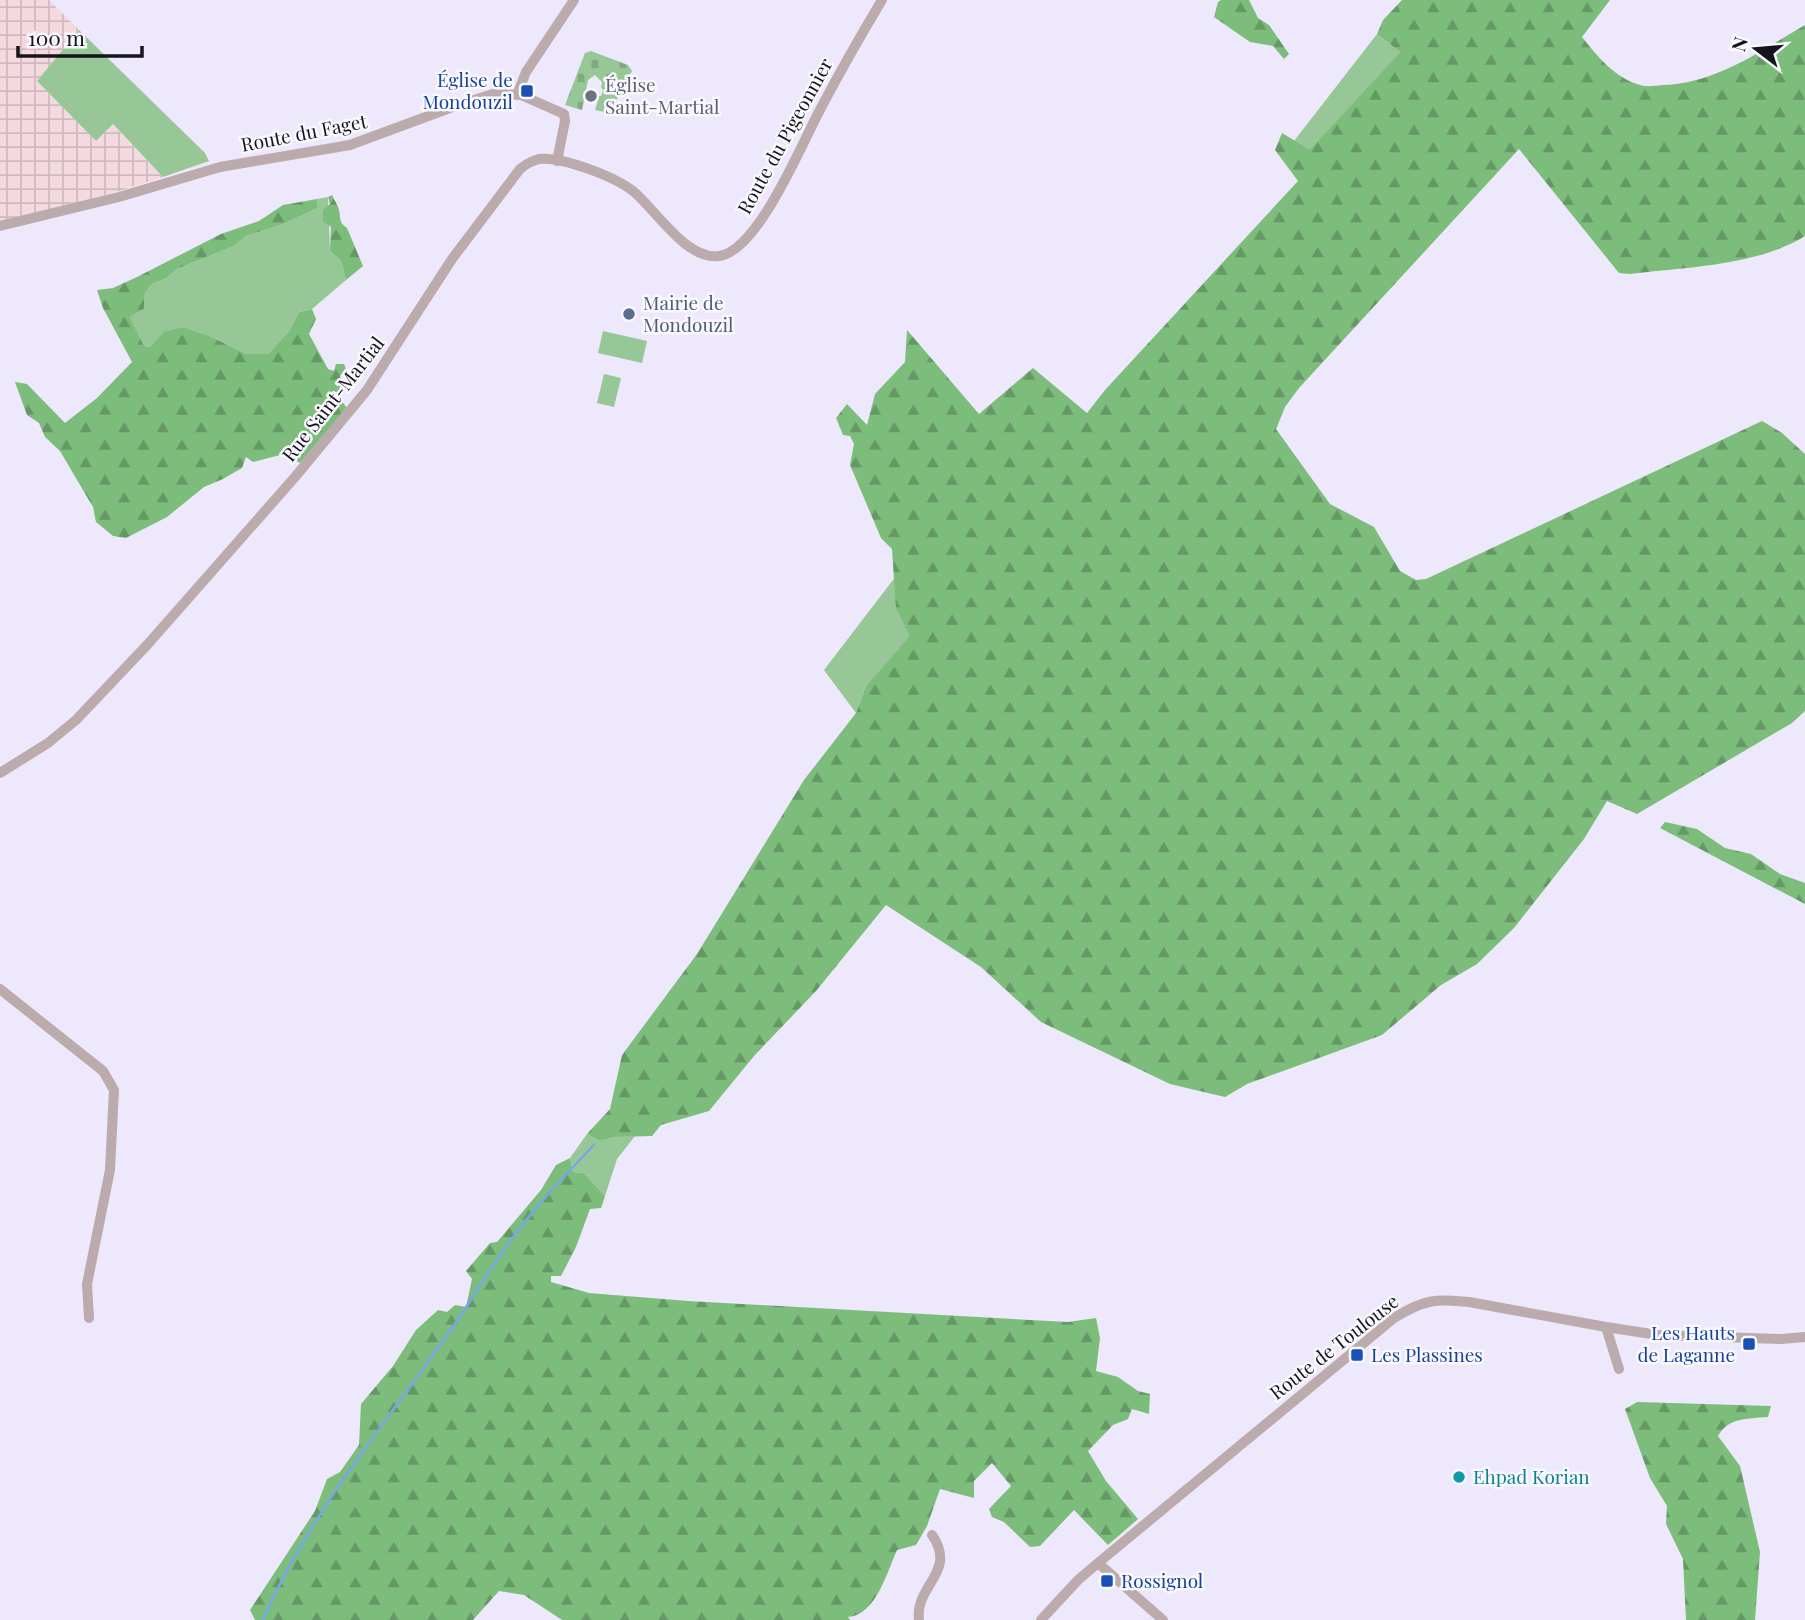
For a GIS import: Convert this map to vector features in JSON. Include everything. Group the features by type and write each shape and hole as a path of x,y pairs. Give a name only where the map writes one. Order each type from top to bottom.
{"street":[{"path":"557,161 564,114 513,94 516,80 526,72 574,0"},
{"name":"Route du Pigeonnier","path":"695,252 708,257 724,255 738,246 758,224 779,191 842,69 882,0"},
{"name":"Route du Faget","path":"0,226 119,197 220,167 350,145 477,99 513,94"},
{"name":"Rue Saint-Martial","path":"0,773 48,743 69,726 148,644 295,477 367,390 452,260 520,169 535,160 557,161 624,184 695,252"},
{"path":"0,989 103,1071 114,1090 110,1170 87,1284 89,1318"},
{"name":"Route de Toulouse","path":"1041,1620 1078,1580 1098,1563 1394,1318 1425,1301 1449,1299 1658,1335 1781,1339 1805,1337"},
{"path":"1606,1328 1619,1369"},
{"path":"919,1620 920,1606 942,1555 940,1546 932,1535"},
{"path":"1098,1563 1163,1620"}],"shaded area":[{"path":"0,0 49,0 79,30 37,81 96,141 112,124 163,177 107,195 0,221"}],"green space":[{"path":"1221,0 1249,0 1258,18 1269,25 1289,54 1284,59 1273,46 1250,42 1214,17"},
{"path":"1402,0 1610,0 1582,37 1615,72 1631,82 1645,86 1682,83 1719,72 1805,25 1805,236 1765,254 1720,264 1619,273 1519,149 1299,388 1285,407 1276,429 1330,504 1374,527 1400,571 1416,580 1426,579 1762,421 1782,433 1805,454 1805,711 1792,723 1637,814 1607,801 1584,839 1514,928 1477,964 1441,985 1382,1035 1247,1084 1225,1097 1170,1084 1041,1022 981,967 886,905 816,991 754,1056 709,1111 661,1125 652,1136 615,1137 600,1141 587,1134 610,1109 622,1055 697,954 804,780 856,713 866,686 910,636 896,609 892,549 881,538 850,465 854,444 850,436 843,435 836,418 847,404 867,425 875,394 905,362 907,330 979,414 1033,368 1087,413 1105,390 1298,181 1275,150 1282,133 1310,150 1400,52 1377,34 1383,20"},
{"path":"79,30 205,153 209,161 163,177 113,124 96,141 37,81"},
{"path":"1377,34 1400,52 1310,151 1294,141"},
{"path":"591,51 628,65 632,71 609,113 595,110 603,90 602,82 595,75 588,80 582,110 565,105 585,53"},
{"path":"332,195 341,222 347,228 363,266 346,280 341,261 330,251 331,227 323,221 323,210 330,204 328,197"},
{"path":"328,197 330,251 341,261 346,280 312,309 299,312 289,331 268,354 247,354 184,327 150,347 144,346 128,317 144,309 145,293 152,284 167,278 177,269 234,246 246,236 283,224 318,208 317,199"},
{"path":"317,199 318,208 283,224 246,236 234,246 177,269 167,278 152,284 145,293 144,309 129,317 144,346 150,347 164,332 184,327 247,354 268,354 289,331 299,312 312,309 316,319 309,334 328,369 334,371 336,364 344,364 346,369 340,376 342,383 337,395 347,408 300,463 284,454 253,462 246,457 242,468 204,487 167,517 126,538 113,536 96,522 93,507 60,451 45,437 39,423 27,415 15,382 27,384 65,423 97,398 132,362 103,308 97,290 113,288 221,234 259,221 283,205"},
{"path":"603,331 647,341 642,363 598,353"},
{"path":"604,374 621,378 614,407 597,403"},
{"path":"896,576 896,609 911,636 866,686 856,713 824,670"},
{"path":"1665,822 1697,829 1725,848 1751,854 1780,874 1805,883 1805,904 1660,828"},
{"path":"587,1134 600,1141 635,1136 617,1159 605,1196 584,1173 573,1172 570,1158"},
{"path":"570,1158 573,1172 584,1173 605,1196 601,1208 590,1209 576,1247 561,1276 551,1276 551,1282 589,1293 688,1301 1068,1322 1096,1318 1100,1338 1096,1371 1118,1377 1138,1391 1150,1394 1149,1414 1132,1409 1128,1419 1113,1425 1088,1451 1106,1481 1138,1519 1108,1545 1074,1510 1040,1546 1030,1547 1004,1522 992,1517 989,1509 1011,1486 992,1463 974,1481 974,1498 940,1489 927,1526 916,1545 897,1550 873,1601 866,1609 848,1617 850,1620 562,1620 524,1595 499,1591 473,1620 255,1620 250,1610 315,1511 327,1479 340,1472 359,1445 361,1404 393,1366 416,1330 438,1310 447,1312 455,1305 466,1307 472,1279 466,1271 490,1243 497,1242 541,1190 556,1165"},
{"path":"1637,1402 1771,1406 1768,1417 1733,1422 1718,1436 1740,1466 1760,1552 1755,1620 1686,1620 1683,1559 1666,1524 1667,1506 1650,1478 1625,1409"}],"waterway":[{"path":"263,1620 302,1544 348,1472 448,1334 514,1236 594,1145"}],"place":[{"name":"Église de Mondouzil","path":"527,91"},
{"name":"Église Saint-Martial","path":"591,96"},
{"name":"Mairie de Mondouzil","path":"629,314"},
{"name":"Les Hauts de Laganne","path":"1749,1344"},
{"name":"Les Plassines","path":"1357,1355"},
{"name":"Ehpad Korian","path":"1459,1477"},
{"name":"Rossignol","path":"1107,1581"}]}
